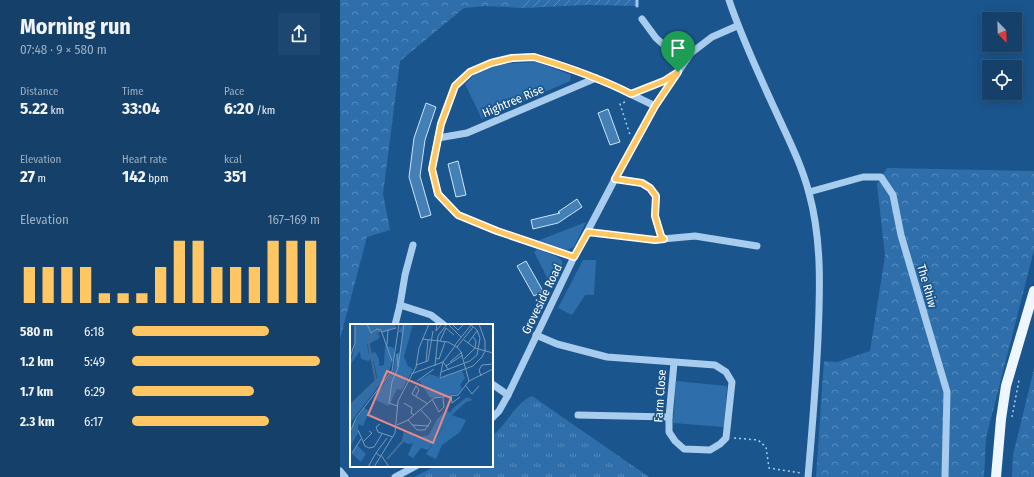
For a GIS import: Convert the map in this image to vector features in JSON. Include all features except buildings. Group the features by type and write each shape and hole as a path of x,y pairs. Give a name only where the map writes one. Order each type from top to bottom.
{"main road":[{"path":"996,477 1000,419 1006,386 1034,291"}],"street":[{"path":"729,0 738,26 796,155 809,192 816,224 819,247 820,295 817,364 808,476"},
{"path":"642,20 656,38 666,47 687,59"},
{"name":"Groveside Road","path":"493,417 499,411 508,395 574,257 655,106 691,53 712,37 738,26"},
{"path":"574,257 497,231 458,215 438,194 432,169 441,124 455,86 470,72 491,63 512,58 534,57 596,78 655,106"},
{"name":"Hightree Rise","path":"438,138 467,133 596,78"},
{"name":"The Rhiw","path":"809,192 863,177 881,178 893,195 900,235 947,392 945,477"},
{"path":"615,179 642,183 650,188 656,196 655,216 661,236 664,239 696,236 757,246"},
{"path":"395,324 400,305 404,275 413,245"},
{"path":"400,305 431,315 443,324"},
{"name":"Farm Close","path":"536,335 558,344 607,357 715,365 726,372 732,382 726,438 710,450 684,449 675,441 669,432 674,363"},
{"path":"493,385 508,395"},
{"path":"578,415 669,417"},
{"path":"395,477 414,467"},
{"path":"340,471 345,477"}],"path":[{"path":"633,146 620,104 633,95 664,81"},
{"path":"588,232 655,240 664,239"},
{"path":"1011,422 1019,378"},
{"path":"726,438 758,440 766,447 769,468 808,476"}],"green space":[{"path":"340,0 522,0 522,8 485,6 464,8 400,61 383,194 390,230 367,237 340,339"},
{"path":"522,0 637,0 637,6 587,5 522,8"},
{"path":"537,62 571,75 570,81 482,119 465,84 476,73 500,64"},
{"path":"887,168 1034,171 1034,250 986,438 984,477 816,477 824,361 837,362 870,351 885,256 877,184"},
{"path":"586,222 574,247 567,250 537,241"},
{"path":"537,249 555,256 562,261 562,265 552,287 534,252"},
{"path":"583,260 596,260 594,295 585,295 572,315 558,308"},
{"path":"1034,369 1034,477 1012,477 1013,455"},
{"path":"676,381 727,386 724,427 673,423"},
{"path":"532,396 649,477 414,477 434,467 493,467 493,435 526,399"}],"waterway":[{"path":"637,0 637,6"}],"route":[{"path":"534,57 577,71 631,94 664,81 678,72 655,106 615,179 642,183 650,188 656,196 655,216 661,236 664,239 655,240 588,232 574,257 497,231 458,215 438,194 432,169 441,124 455,86 470,72 491,63 512,58 534,57"}]}
